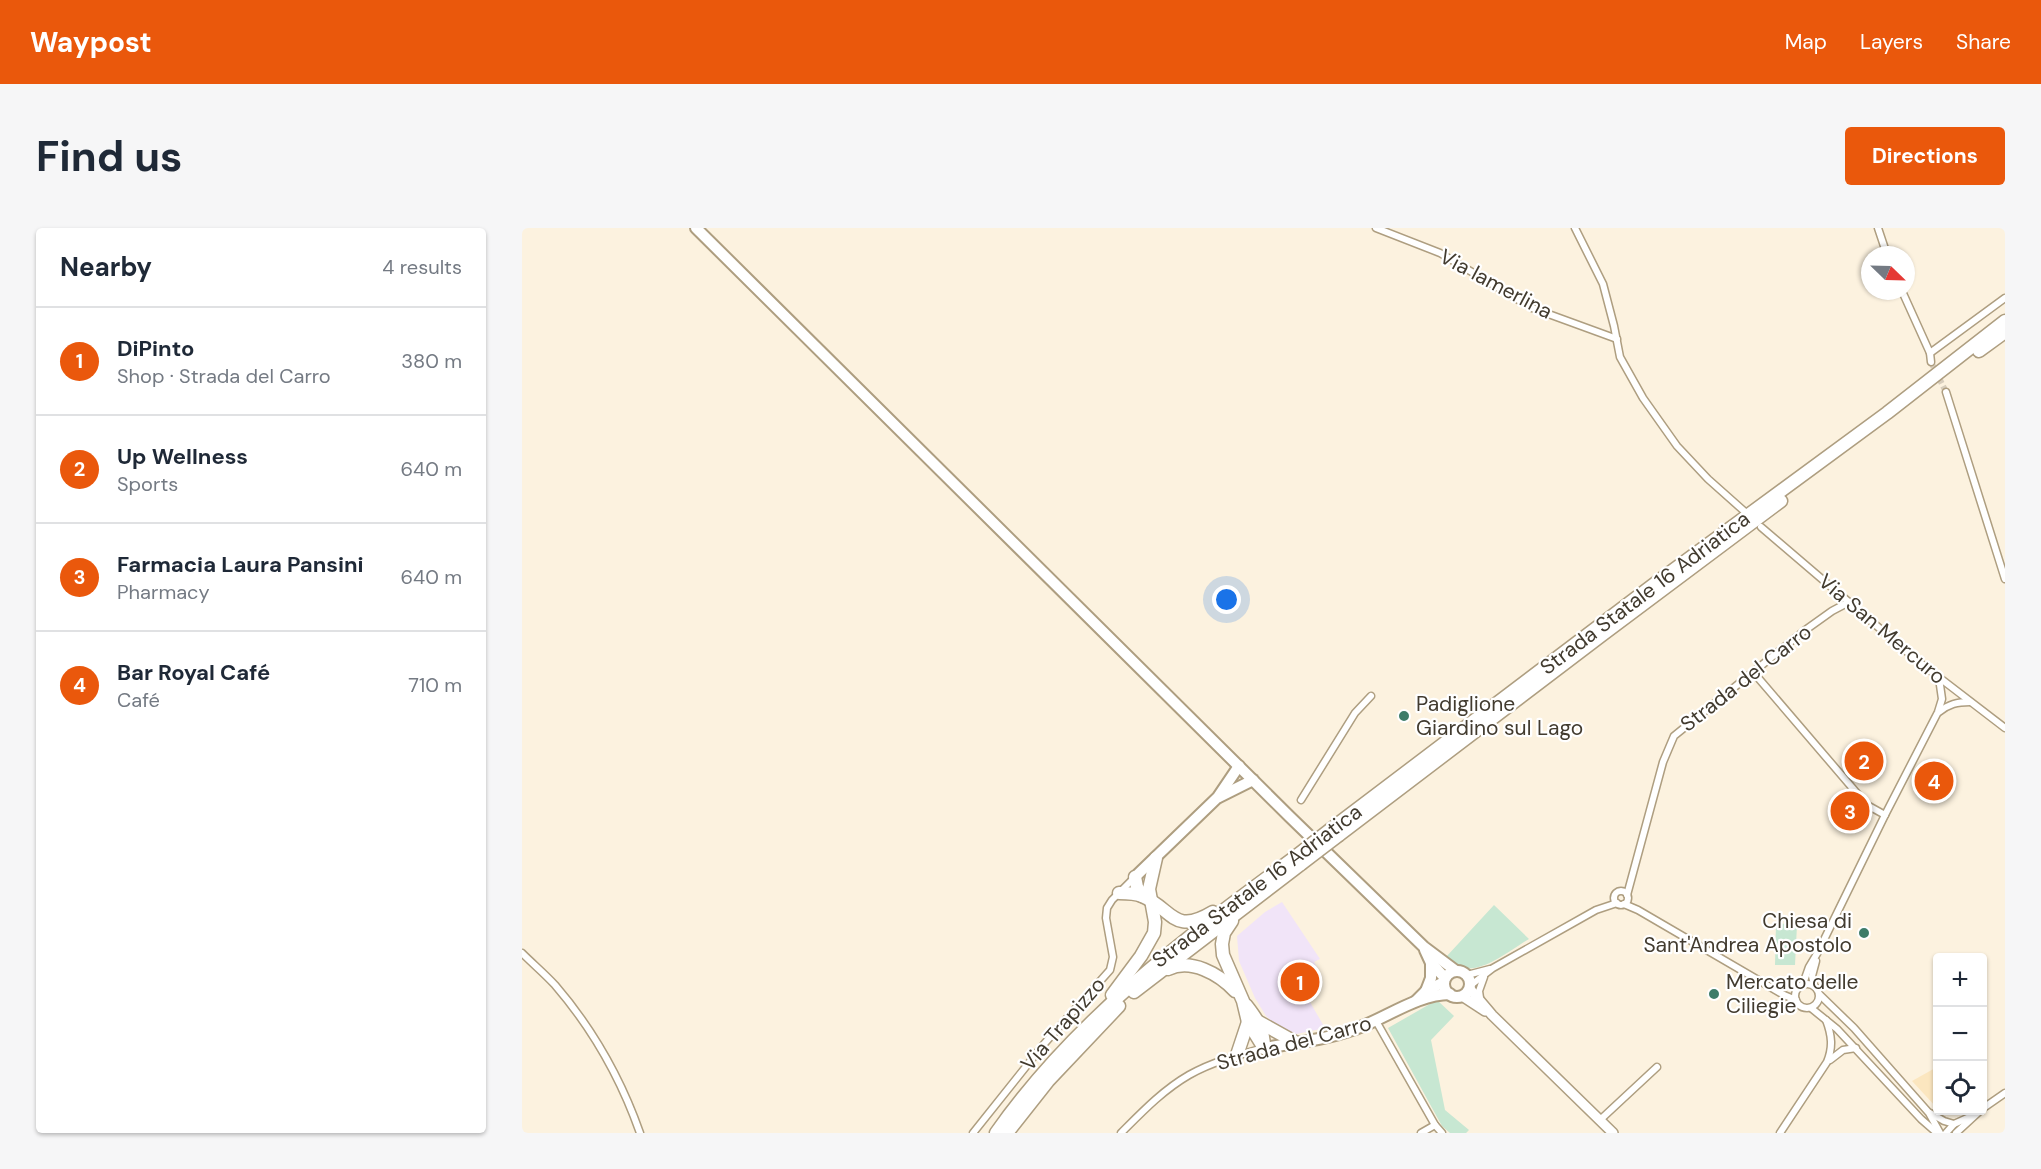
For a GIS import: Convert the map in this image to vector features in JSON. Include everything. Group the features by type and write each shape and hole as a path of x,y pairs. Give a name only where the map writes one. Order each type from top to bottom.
{"highway":[{"name":"Strada Statale 16 Adriatica","path":"996,1133 1041,1076 1092,1019 1146,971 1298,860 1658,582 1887,413 2005,321"},
{"name":"Strada Statale 16 Adriatica","path":"1335,832 1729,541 2005,332"},
{"path":"1092,1019 1150,943 1154,933 1155,922 1147,895 1156,858"},
{"path":"1135,877 1147,895 1172,918 1190,921 1204,917 1255,892"},
{"name":"Strada Statale 16 Adriatica","path":"1007,1133 1048,1082 1098,1026 1151,978 1255,892"},
{"path":"1255,892 1224,933 1222,944 1223,955 1264,1048"},
{"path":"1119,893 1147,895"},
{"path":"1151,978 1176,965 1193,966 1212,973 1228,983 1243,1001"},
{"path":"1254,1022 1295,1042"},
{"path":"1237,1055 1254,1022"}],"main road":[{"path":"696,228 1253,780 1465,983 1450,994 1446,989 1445,980 1431,963 1424,946"},
{"path":"1135,877 1218,797 1239,766"},
{"path":"1218,797 1253,780"},
{"path":"1426,991 1431,978 1431,963"},
{"name":"Strada del Carro","path":"1414,1003 1426,991 1445,980 1450,973 1465,983"},
{"name":"Strada del Carro","path":"1264,1048 1331,1037 1376,1021 1414,1003 1440,994 1450,994"}],"street":[{"name":"Via lamerlina","path":"1376,228 1440,253 1532,308 1617,339"},
{"path":"1575,228 1603,284 1620,357 1643,398 1677,446 1708,479 1744,511"},
{"path":"1878,228 1884,246"},
{"path":"1930,353 2005,298"},
{"path":"1906,300 1930,353 1930,362"},
{"path":"1946,392 2005,579"},
{"name":"Via San Mercuro","path":"1761,527 1939,678 2005,728"},
{"name":"Strada del Carro","path":"1596,910 1624,900 1663,762 1674,736 1804,632 1832,611 1849,602"},
{"path":"1754,674 1867,806 1885,815"},
{"path":"1796,1000 1795,996 1809,967 1938,712 1942,699 1939,678"},
{"path":"1942,699 1955,690"},
{"path":"1948,705 1955,690"},
{"path":"1301,800 1355,713 1371,696"},
{"path":"1938,712 1948,705 1970,702"},
{"name":"Strada del Carro","path":"1465,983 1596,910 1618,893 1633,873"},
{"name":"Via Trapizzo","path":"973,1133 1044,1044 1110,970 1113,957 1106,918 1107,908 1135,877"},
{"path":"1624,900 1615,898 1618,893 1638,910 1796,1000 1800,1006 1811,1008 1837,1029 1921,1119 1938,1133"},
{"path":"1818,952 1813,968 1814,985 1929,1113 1938,1133"},
{"path":"522,953 555,985 597,1041 630,1105 640,1133"},
{"name":"Strada del Carro","path":"1465,983 1484,975 1493,968"},
{"path":"1480,999 1479,991 1484,975"},
{"path":"1465,983 1492,1016"},
{"path":"1465,983 1492,1016 1613,1133"},
{"path":"1772,987 1785,991 1800,986 1814,985"},
{"path":"1811,1008 1818,1003 1820,994"},
{"path":"1780,1133 1832,1051 1831,1033 1825,1020"},
{"path":"1376,1021 1434,1125 1442,1133"},
{"name":"Strada del Carro","path":"1121,1133 1154,1101 1180,1081 1211,1065 1264,1048"},
{"path":"1827,1062 1843,1050 1856,1048"},
{"path":"1600,1120 1657,1067"},
{"path":"1987,1106 2005,1093"},
{"path":"1929,1113 1954,1124"},
{"path":"1946,1133 1954,1124 1974,1115"},
{"path":"1957,1132 1974,1115"},
{"path":"1421,1133 1434,1125"}],"shaded area":[{"path":"1282,902 1320,959 1314,962 1322,977 1303,990 1325,1028 1292,1035 1278,1027 1266,1016 1255,998 1239,961 1237,936 1265,912"},
{"path":"1933,1069 1933,1104 1912,1081"}],"green space":[{"path":"1494,905 1529,939 1476,968 1455,965 1446,957"},
{"path":"1776,923 1797,925 1795,965 1775,965"},
{"path":"1437,1000 1454,1016 1431,1040 1445,1110 1469,1130 1466,1133 1450,1133 1442,1126 1388,1028"}],"tunnel":[{"path":"1931,362 1946,392"}],"place":[{"name":"Padiglione Giardino sul Lago","path":"1404,716"},
{"name":"Up Wellness","path":"1864,761"},
{"name":"Bar Royal Café","path":"1934,781"},
{"name":"Farmacia Laura Pansini","path":"1850,811"},
{"name":"Chiesa di Sant'Andrea Apostolo","path":"1864,933"},
{"name":"DiPinto","path":"1300,982"},
{"name":"Mercato delle Ciliegie","path":"1714,994"}]}
